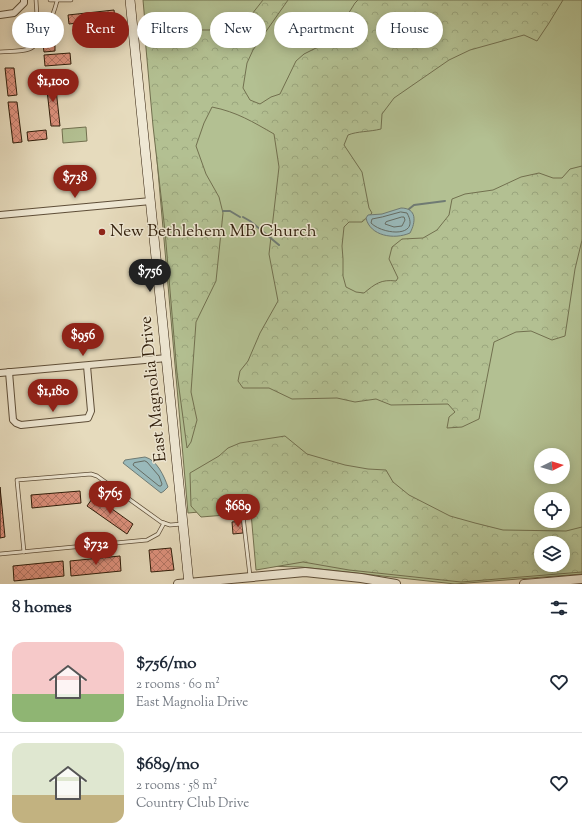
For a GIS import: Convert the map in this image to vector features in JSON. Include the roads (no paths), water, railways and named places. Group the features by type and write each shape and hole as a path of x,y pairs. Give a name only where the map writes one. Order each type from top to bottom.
{"main road":[{"name":"East Magnolia Drive","path":"130,0 189,584"}],"street":[{"path":"0,15 14,13 24,3 24,0"},
{"path":"0,215 151,201"},
{"path":"0,373 166,358"},
{"path":"9,372 12,420 18,424 88,418 91,411 87,366"},
{"path":"178,584 305,572 361,578 396,584"},
{"path":"524,584 582,579"}],"lane":[{"path":"36,0 37,12"},
{"path":"50,0 71,0"},
{"path":"54,12 57,1"},
{"path":"0,52 30,48"},
{"path":"24,552 17,480 84,474 97,476 161,522 170,525 183,524"},
{"path":"243,516 250,577"},
{"path":"0,554 147,540 158,534 164,523"}],"water":[{"path":"401,208 410,210 414,216 410,233 397,236 384,235 377,233 368,224 366,218 368,215 382,214"},
{"path":"145,457 153,461 160,469 168,487 161,493 123,463 125,460"}],"waterway":[{"path":"409,209 414,205 445,201"},
{"path":"223,211 230,211 240,217"},
{"path":"243,217 279,245"}],"place":[{"name":"New Bethlehem MB Church","path":"102,232"}]}
